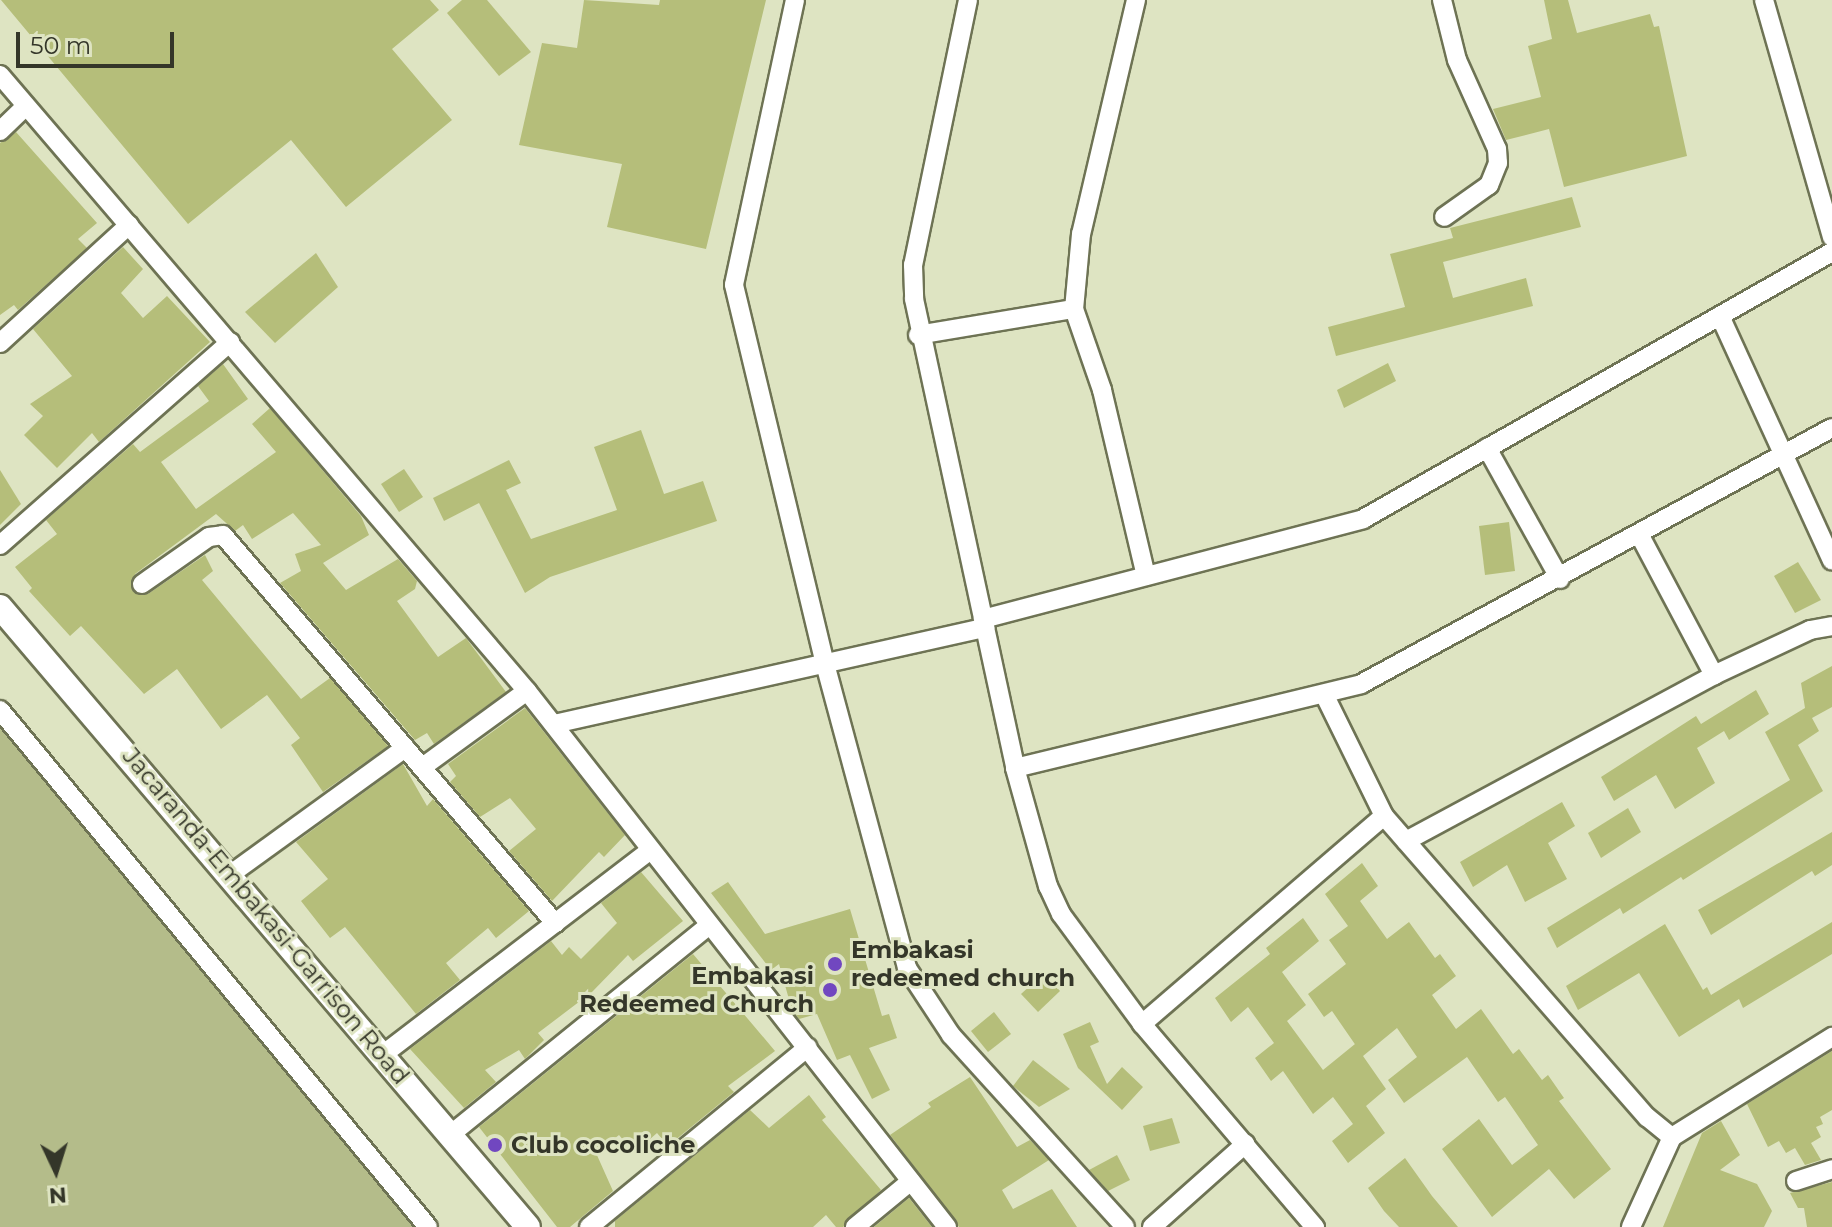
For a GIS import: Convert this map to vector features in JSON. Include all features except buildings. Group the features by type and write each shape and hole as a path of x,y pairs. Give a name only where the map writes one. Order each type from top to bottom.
{"street":[{"path":"795,0 734,285 824,660 907,968 951,1035 1125,1227"},
{"path":"968,0 913,265 918,335 1015,768 1061,914 1142,1024 1315,1227"},
{"path":"1136,0 1081,234 1074,309 1102,390 1146,576"},
{"path":"1442,0 1457,60 1497,149 1498,163 1489,185 1444,217"},
{"path":"1765,0 1832,237"},
{"path":"0,75 527,691 707,927 808,1047 947,1227"},
{"path":"0,131 26,106"},
{"path":"0,343 129,225"},
{"path":"554,724 984,623 1146,576 1332,531 1487,448 1832,252"},
{"path":"918,335 1074,309"},
{"path":"1720,316 1832,561"},
{"path":"0,545 230,342"},
{"path":"1015,768 1325,696 1391,671 1832,428"},
{"path":"1487,448 1560,579"},
{"path":"1639,534 1714,675"},
{"path":"142,584 209,537 223,535 405,748 424,766 555,923"},
{"name":"Jacaranda-Embakasi-Garrison Road","path":"0,607 385,1053 528,1227"},
{"path":"1406,841 1714,675 1810,630 1832,626"},
{"path":"424,766 527,691"},
{"path":"1325,696 1384,816 1647,1117 1672,1137"},
{"path":"0,710 428,1227"},
{"path":"231,874 405,748"},
{"path":"1142,1024 1384,816"},
{"path":"385,1053 649,851"},
{"path":"450,1135 707,927"},
{"path":"1631,1227 1672,1137 1832,1037"},
{"path":"589,1227 808,1047"},
{"path":"1152,1227 1245,1144"},
{"path":"1796,1181 1832,1169"},
{"path":"855,1227 911,1181"}],"green space":[{"path":"0,726 416,1227 0,1227"}],"place":[{"name":"Embakasi redeemed church","path":"835,964"},
{"name":"Embakasi Redeemed Church","path":"830,990"},
{"name":"Club cocoliche","path":"495,1145"}]}
